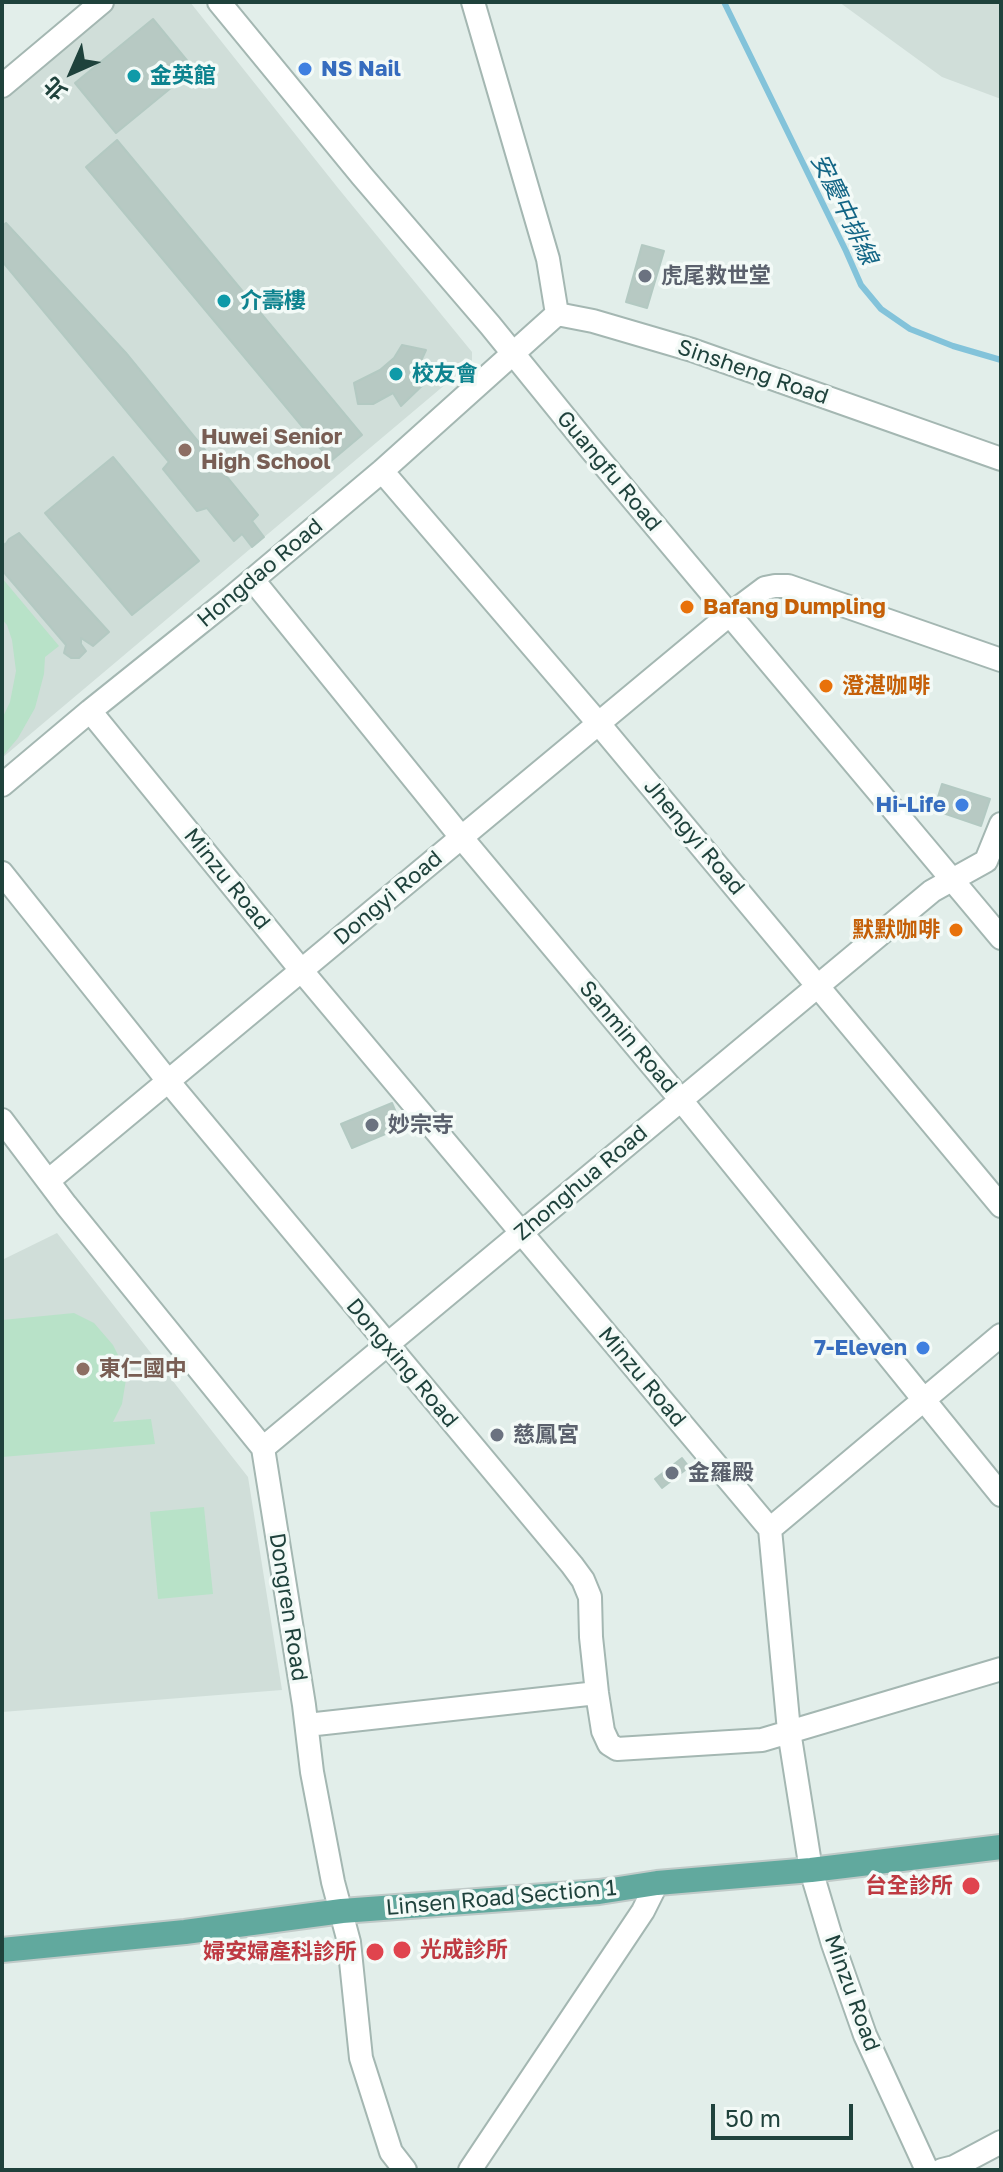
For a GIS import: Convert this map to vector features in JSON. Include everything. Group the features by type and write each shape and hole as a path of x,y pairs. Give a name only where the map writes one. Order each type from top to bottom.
{"main road":[{"name":"Linsen Road Section 1","path":"2,1950 185,1932 342,1911 599,1892 657,1883 811,1870 1001,1847"}],"street":[{"path":"2,86 102,2"},
{"name":"Guangfu Road","path":"219,2 1001,938"},
{"path":"473,2 548,259 557,314 513,354"},
{"name":"Sinsheng Road","path":"557,314 593,321 692,350 1001,459"},
{"name":"Hongdao Road","path":"2,785 253,580 513,354"},
{"name":"Jhengyi Road","path":"382,471 599,724 1001,1206"},
{"name":"Sanmin Road","path":"253,580 1001,1495"},
{"name":"Dongyi Road","path":"48,1181 765,588 788,586 1001,660"},
{"name":"Minzu Road","path":"90,711 301,970 770,1529 789,1731 811,1870 865,2035 927,2170"},
{"name":"Zhonghua Road","path":"263,1448 932,891 952,879 993,864 1001,824"},
{"name":"Dongxing Road","path":"2,873 168,1081 583,1580 590,1597 597,1693 603,1731 609,1744 617,1749 762,1740 789,1731"},
{"name":"Dongren Road","path":"2,1120 263,1448 312,1772 333,1882 349,1942 361,2058 391,2152 405,2170"},
{"path":"770,1529 1001,1335"},
{"path":"789,1731 1001,1669"},
{"path":"307,1725 597,1693"},
{"path":"470,2170 634,1924 657,1883"},
{"path":"942,2170 954,2167 1001,2142"}],"shaded area":[{"name":"Huwei Senior High School","path":"114,2 190,2 472,352 472,362 2,758 2,99"},
{"path":"839,2 1001,2 1001,99 942,77"},
{"name":"東仁國中","path":"57,1233 248,1477 282,1690 2,1712 2,1260"}],"green space":[{"path":"2,578 59,646 45,657 35,708 18,738 2,757 2,719 10,702 16,671 12,640 2,619"},
{"path":"74,1313 94,1323 113,1345 127,1373 122,1404 113,1422 151,1419 155,1444 2,1457 2,1320"},
{"path":"204,1507 213,1594 158,1599 150,1512"}],"building":[{"name":"金英館","path":"153,19 194,69 116,133 75,83"},
{"name":"介壽樓","path":"117,140 362,435 331,461 86,167"},
{"path":"6,223 126,353 258,515 252,521 264,537 252,547 242,534 234,541 207,508 197,511 163,469 169,462 2,261 2,226"},
{"name":"虎尾救世堂","path":"642,245 664,251 647,308 626,302"},
{"name":"校友會","path":"402,345 426,350 416,372 428,380 401,406 393,393 373,404 358,404 354,383 380,370 394,358"},
{"path":"113,457 199,561 132,615 45,513"},
{"path":"19,533 109,632 93,646 81,638 86,651 79,658 71,658 64,653 66,645 2,570 2,542 5,545"},
{"name":"Hi-Life","path":"942,784 990,799 981,826 934,810"},
{"name":"妙宗寺","path":"392,1103 402,1127 352,1148 341,1124"},
{"name":"金羅殿","path":"682,1458 689,1467 662,1488 655,1479"}],"waterway":[{"name":"安慶中排線","path":"724,2 861,285 881,309 910,329 1001,360"}],"place":[{"name":"NS Nail","path":"305,69"},
{"name":"金英館","path":"134,76"},
{"name":"虎尾救世堂","path":"645,276"},
{"name":"介壽樓","path":"224,301"},
{"name":"校友會","path":"396,374"},
{"name":"Huwei Senior High School","path":"185,450"},
{"name":"Bafang Dumpling","path":"687,607"},
{"name":"澄湛咖啡","path":"826,686"},
{"name":"Hi-Life","path":"962,805"},
{"name":"默默咖啡","path":"956,930"},
{"name":"妙宗寺","path":"372,1125"},
{"name":"7-Eleven","path":"923,1348"},
{"name":"東仁國中","path":"83,1369"},
{"name":"慈鳳宮","path":"497,1435"},
{"name":"金羅殿","path":"672,1473"},
{"name":"台全診所","path":"971,1886"},
{"name":"光成診所","path":"402,1950"},
{"name":"婦安婦產科診所","path":"375,1952"}]}
